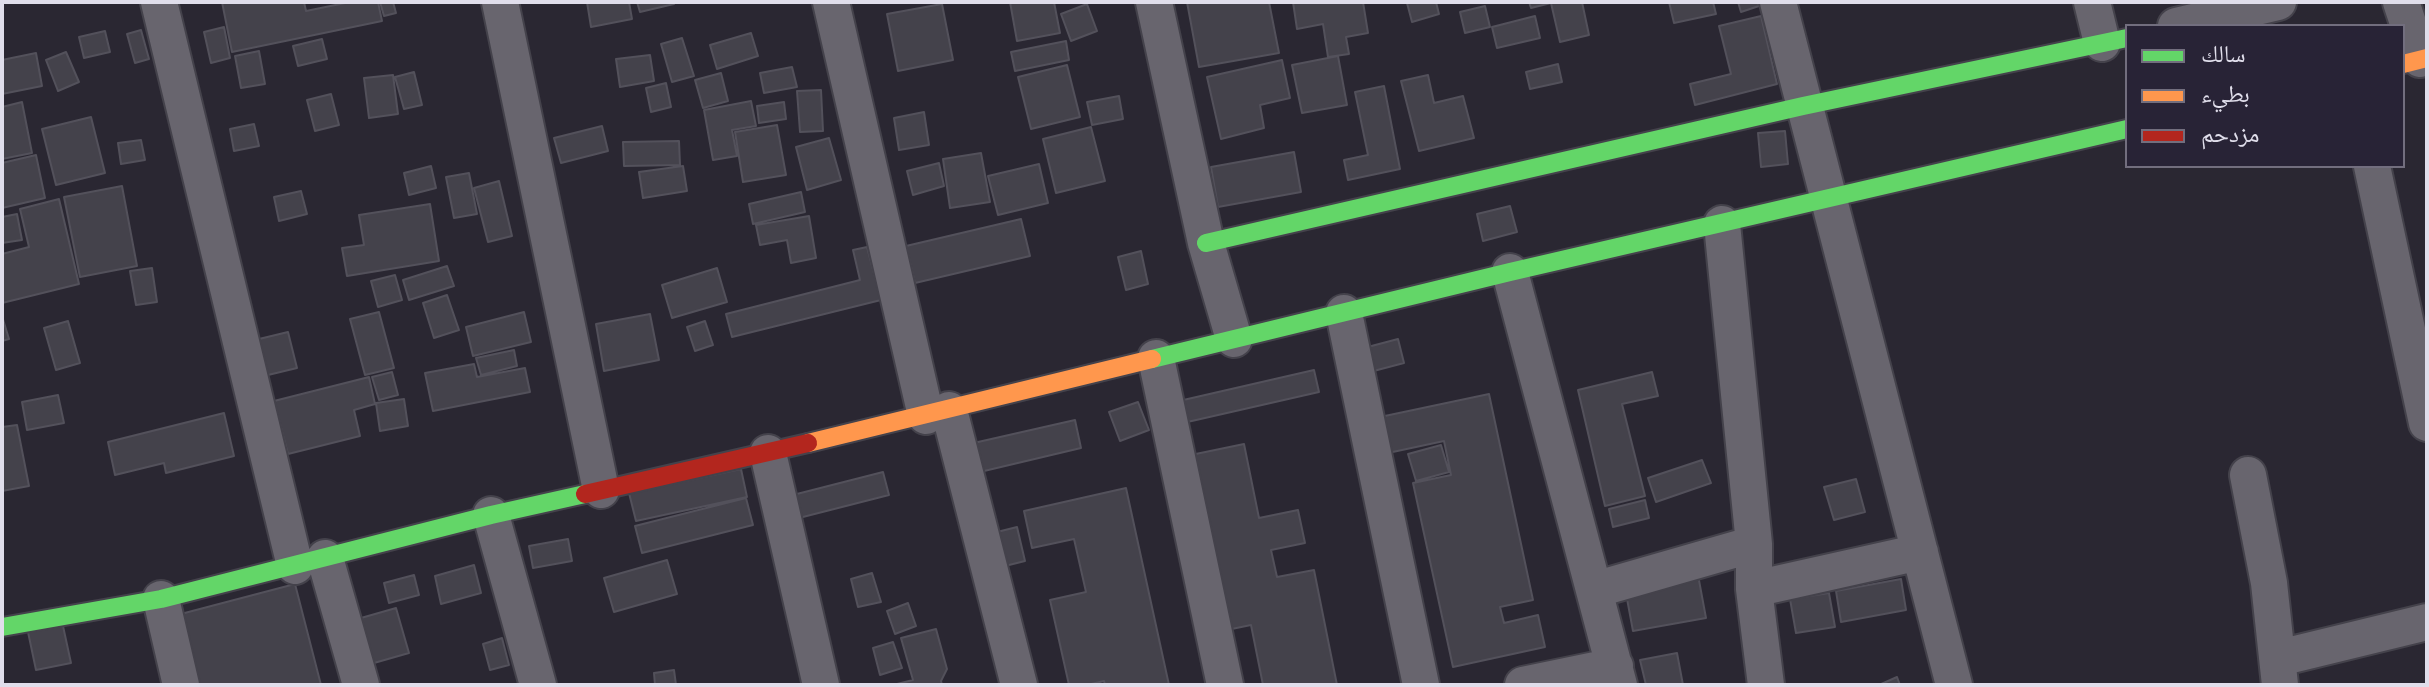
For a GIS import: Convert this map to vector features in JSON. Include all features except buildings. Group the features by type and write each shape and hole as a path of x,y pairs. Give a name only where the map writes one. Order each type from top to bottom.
{"street":[{"path":"159,2 310,562 361,685"},
{"path":"500,2 601,490"},
{"path":"831,2 937,413 1019,685"},
{"path":"1154,2 1206,243 1234,339"},
{"path":"1778,2 1826,199 1954,685"},
{"path":"1206,243 1803,106 2115,40 2092,2"},
{"path":"2184,24 2278,2"},
{"path":"2401,2 2417,60"},
{"path":"2,627 161,599 491,515 768,453 1510,272 2125,129"},
{"path":"2372,168 2427,423"},
{"path":"1722,224 1754,544 1754,589 1766,685"},
{"path":"1510,272 1617,676 1523,685"},
{"path":"1344,313 1421,685"},
{"path":"1156,358 1225,685"},
{"path":"768,453 821,685"},
{"path":"2248,475 2269,583 2279,672 2427,622"},
{"path":"491,515 538,685"},
{"path":"1594,590 1754,544"},
{"path":"1754,589 1920,552"},
{"path":"161,599 181,685"}],"traffic: fast":[{"path":"1206,243 1803,106 2125,38"},
{"path":"1152,359 1510,272 2125,129"},
{"path":"2,627 161,599 585,494"}],"traffic: slow":[{"path":"2405,64 2427,58"},
{"path":"808,443 1152,359"}],"traffic: jam":[{"path":"585,494 808,443"}]}
